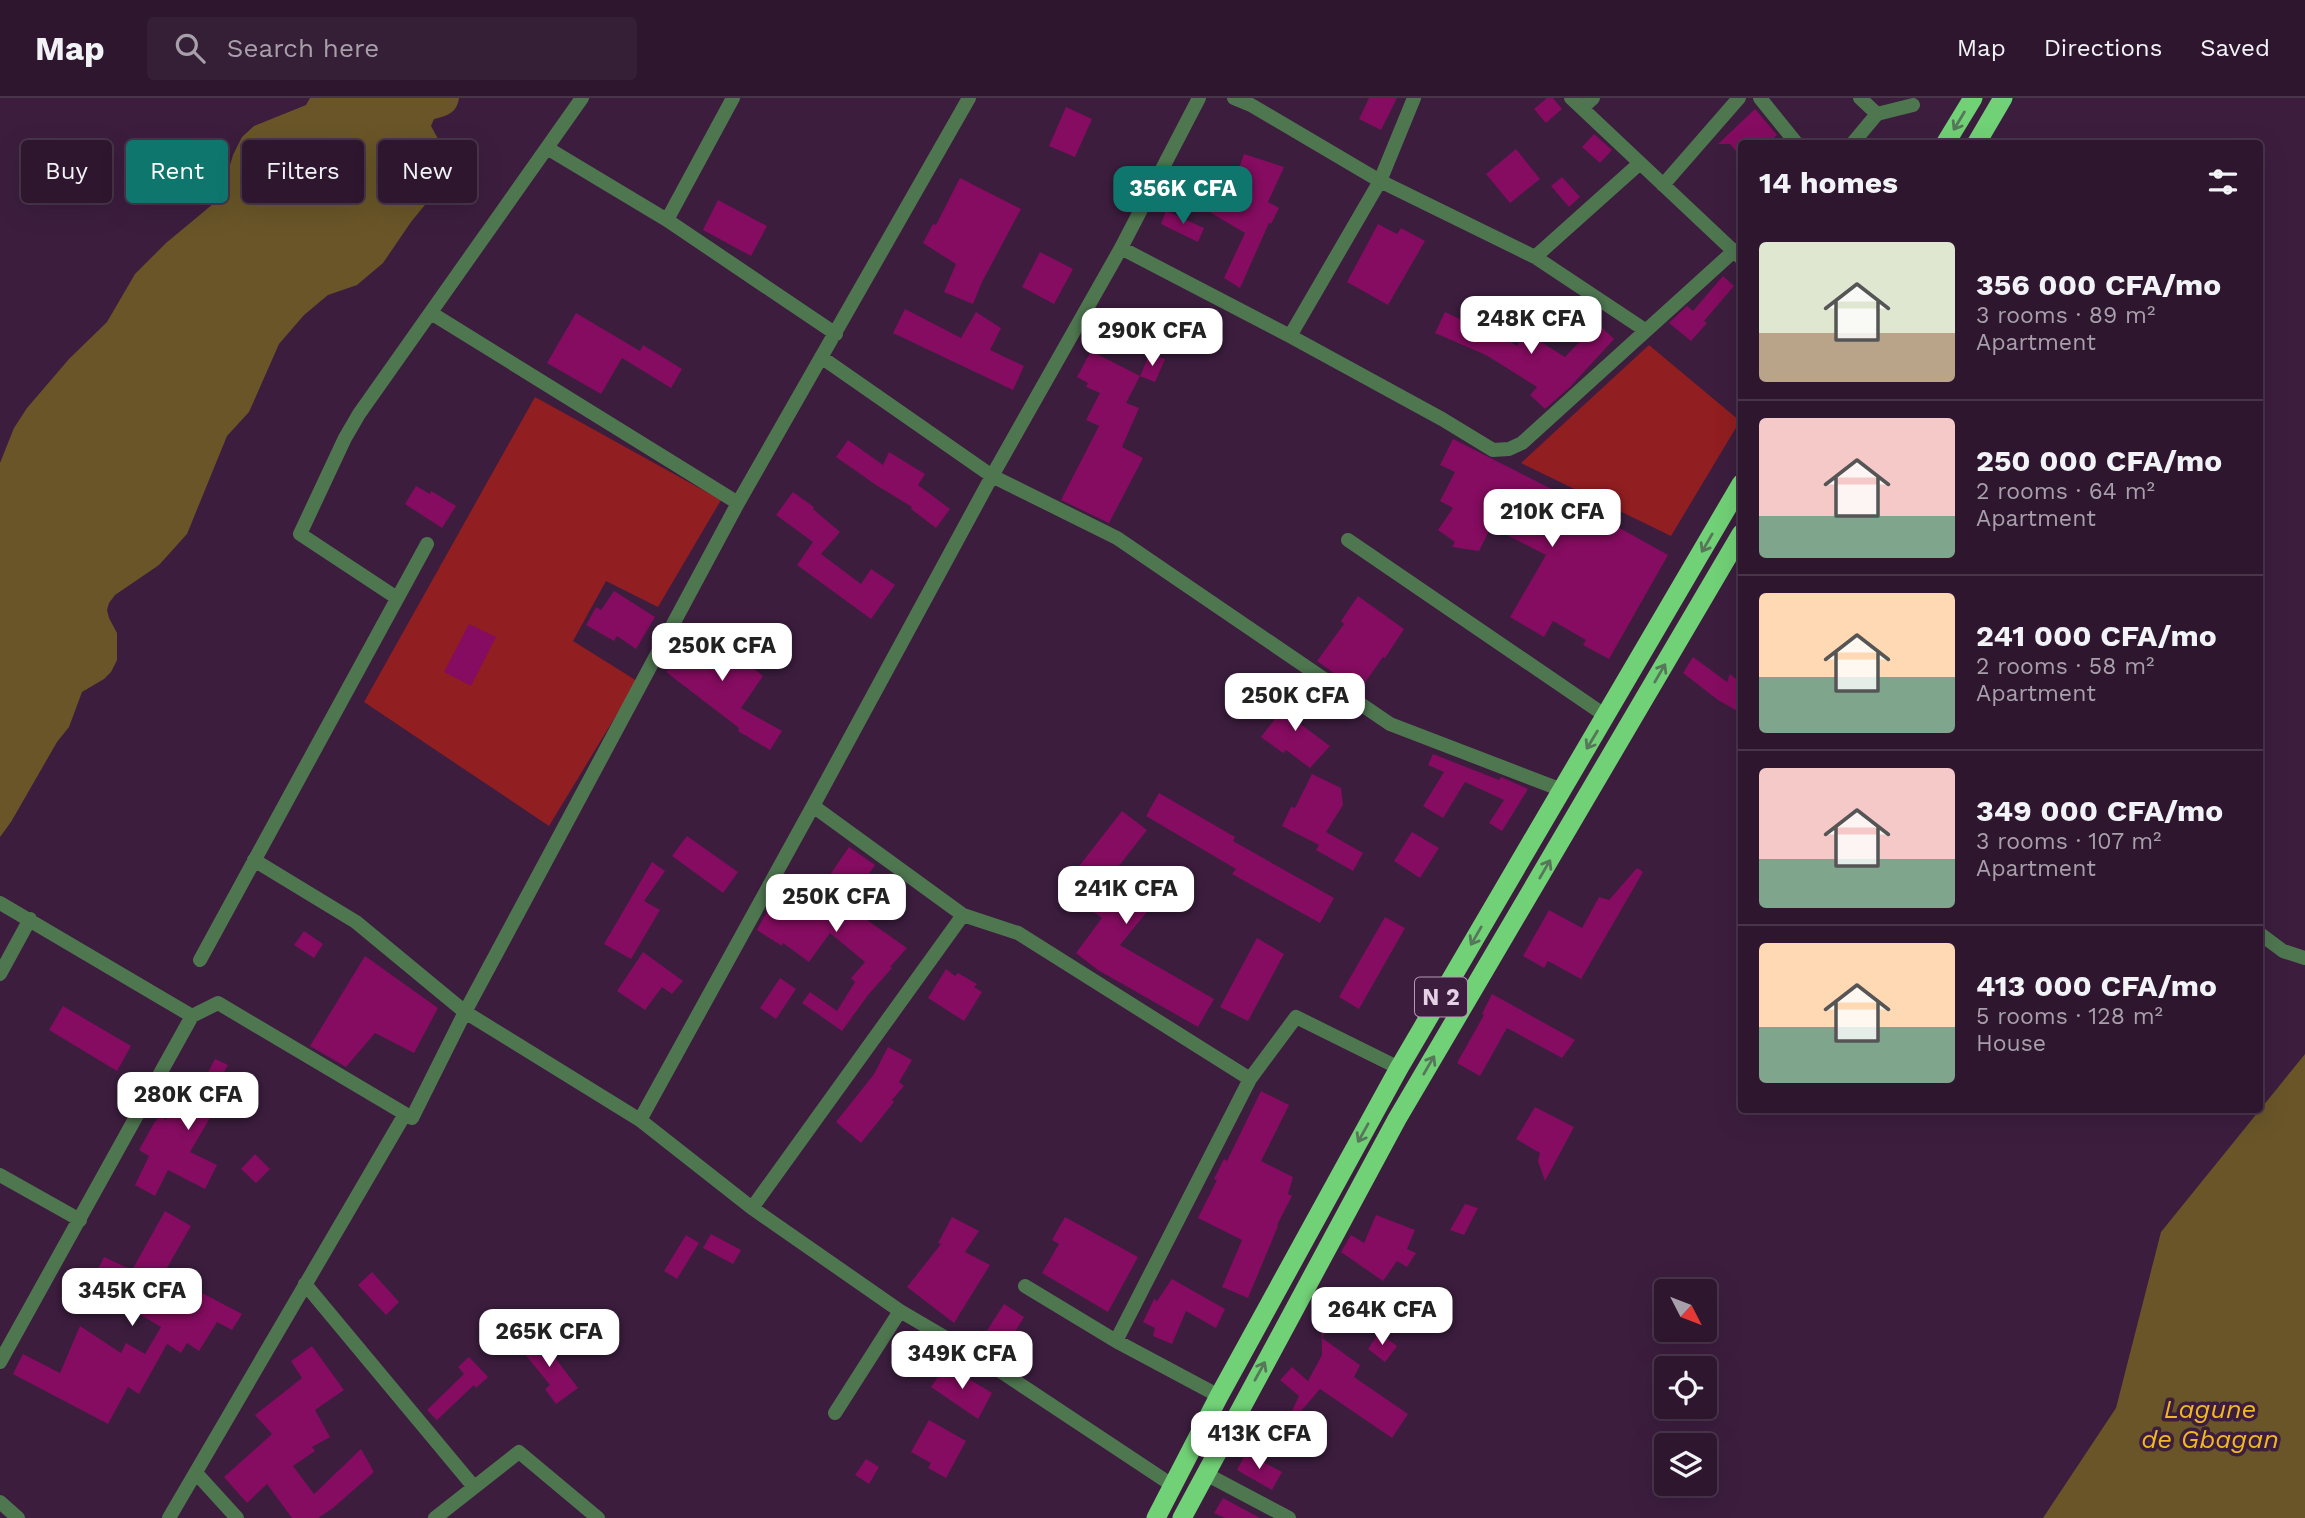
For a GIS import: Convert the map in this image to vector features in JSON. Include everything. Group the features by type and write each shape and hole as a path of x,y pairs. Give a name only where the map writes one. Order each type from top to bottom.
{"highway":[{"path":"1947,140 1973,98"},
{"path":"1978,140 2003,98"},
{"name":"N 2","path":"1156,1518 1219,1396 1399,1068 1738,489"},
{"name":"N 2","path":"1182,1518 1397,1119 1738,539"}],"street":[{"path":"397,598 300,534 359,414 582,98"},
{"path":"667,220 733,98"},
{"path":"0,1362 192,1016 218,1003 412,1118 738,503 969,98"},
{"path":"640,1120 992,476 1121,248 1199,98"},
{"path":"1234,98 1255,101 1380,181 1535,257 1645,330"},
{"path":"1290,336 1380,181 1414,98"},
{"path":"1663,185 1739,98"},
{"path":"1760,98 1794,140"},
{"path":"1860,98 1877,114"},
{"path":"1121,248 1290,336 1493,450 1509,449 1522,443 1645,330 1738,254 1640,163 1582,101"},
{"path":"1855,140 1877,114 1913,105"},
{"path":"547,148 667,220 836,334"},
{"path":"1535,257 1640,163"},
{"path":"431,313 738,503"},
{"path":"821,357 992,476 1117,538 1390,724 1562,790"},
{"path":"1349,540 1606,716"},
{"path":"200,960 427,544"},
{"path":"813,806 963,915 1018,933 1250,1079"},
{"path":"254,860 356,922 466,1012 640,1120 752,1208 900,1311 982,1359 1172,1485"},
{"path":"0,903 192,1016"},
{"path":"752,1208 963,915"},
{"path":"0,975 30,919"},
{"path":"2263,936 2283,951 2305,958"},
{"path":"1115,1341 1250,1079 1296,1017 1399,1068"},
{"path":"169,1518 405,1114"},
{"path":"0,1175 80,1220"},
{"path":"305,1284 474,1487"},
{"path":"1025,1286 1115,1341 1219,1396"},
{"path":"835,1413 900,1311"},
{"path":"435,1518 519,1452 598,1518"},
{"path":"196,1473 237,1518"},
{"path":"1205,1473 1289,1518"},
{"path":"0,1502 18,1518"}],"shaded area":[{"path":"1649,345 1738,419 1738,424 1671,536 1521,463"},
{"path":"535,397 721,500 658,607 606,581 573,641 637,681 549,826 364,702"}],"water":[{"path":"310,98 459,98 454,110 434,119 431,126 439,140 378,140 378,203 426,203 383,263 357,285 328,295 304,315 279,344 249,412 227,436 187,534 159,565 115,595 109,603 109,618 117,633 117,660 104,679 82,692 69,727 57,742 0,837 0,463 14,428 27,408 69,359 107,322 135,274 166,243 214,203 228,203 228,172 242,137 254,126 306,105"},
{"name":"Lagune de Gbagan","path":"2305,1054 2305,1518 2043,1518 2116,1408 2161,1232 2257,1113 2263,1113 2263,1106"}],"building":[{"path":"1369,98 1397,98 1381,130 1359,119"},
{"path":"1547,98 1553,98 1562,109 1546,123 1534,109"},
{"path":"1066,107 1092,119 1075,157 1049,146"},
{"path":"1755,109 1777,135 1771,140 1738,140 1738,153 1730,144 1718,144"},
{"path":"1594,134 1612,150 1600,163 1582,147"},
{"path":"1516,149 1540,179 1510,203 1486,174"},
{"path":"1244,154 1284,167 1268,202 1279,208 1271,224 1269,223 1240,288 1224,278 1245,233 1211,213 1220,197 1224,199"},
{"path":"1562,177 1580,197 1569,207 1551,186"},
{"path":"960,178 1021,209 973,304 944,292 956,264 923,243 933,224 936,225"},
{"path":"718,200 767,226 751,256 703,230"},
{"path":"1166,211 1204,228 1198,242 1161,224"},
{"path":"1378,224 1397,234 1401,228 1425,241 1388,305 1347,282"},
{"path":"1040,252 1073,269 1054,304 1022,287"},
{"path":"1723,276 1734,286 1691,341 1669,323 1687,306 1693,311"},
{"path":"905,309 961,338 976,312 1001,328 990,350 1024,366 1013,390 893,333"},
{"path":"1445,312 1487,332 1489,328 1517,346 1525,332 1565,357 1597,323 1614,339 1570,387 1545,409 1530,395 1537,387 1486,355 1435,333"},
{"path":"576,313 640,351 643,345 682,369 671,388 622,358 601,394 547,363"},
{"path":"1091,351 1140,376 1126,403 1139,408 1122,447 1143,458 1109,523 1061,500 1099,426 1086,420 1100,393 1086,387 1088,383 1077,377"},
{"path":"1150,353 1165,359 1155,382 1140,376"},
{"path":"1453,439 1611,519 1609,522 1668,555 1609,659 1583,645 1586,640 1553,621 1544,637 1510,617 1546,555 1491,527 1479,551 1452,547 1455,542 1438,530 1453,508 1440,501 1455,472 1440,465"},
{"path":"848,440 883,465 889,452 925,474 918,485 950,509 936,528 911,509 912,507 836,457"},
{"path":"416,486 430,494 431,491 456,506 442,528 405,504"},
{"path":"793,492 814,507 813,509 840,532 821,554 861,584 871,569 895,585 871,619 797,565 813,542 776,515"},
{"path":"614,591 655,617 636,649 617,636 614,641 586,625 596,607 601,610"},
{"path":"1358,596 1404,629 1359,691 1317,661 1344,624 1341,621"},
{"path":"469,624 496,637 471,686 444,672"},
{"path":"697,625 763,676 741,708 782,731 770,750 738,731 739,728 666,672"},
{"path":"1693,657 1727,682 1730,674 1738,681 1738,711 1718,700 1683,673"},
{"path":"1298,689 1311,700 1295,720 1330,746 1310,768 1286,750 1283,753 1261,737"},
{"path":"1433,754 1528,789 1502,831 1489,823 1504,800 1465,782 1443,818 1423,806 1444,772 1428,765"},
{"path":"1312,774 1341,788 1343,805 1326,832 1363,853 1353,871 1316,850 1319,845 1282,826 1291,807 1295,808"},
{"path":"1159,793 1235,837 1233,841 1334,898 1320,923 1232,874 1236,869 1146,816"},
{"path":"1122,811 1147,830 1111,876 1150,908 1120,945 1214,999 1198,1027 1098,970 1076,953 1102,918 1062,888"},
{"path":"1412,832 1439,848 1420,878 1394,861"},
{"path":"687,836 738,872 723,893 672,856"},
{"path":"849,847 875,865 847,906 907,948 842,1031 802,1003 810,992 837,1011 855,982 851,978 865,962 830,933 809,962 783,943 782,946 757,930 779,890 808,911"},
{"path":"652,862 665,871 644,901 660,910 631,959 604,944"},
{"path":"1637,868 1643,872 1581,979 1548,961 1544,968 1523,956 1549,910 1582,928 1599,897 1609,900"},
{"path":"1385,917 1405,928 1359,1009 1339,997"},
{"path":"304,931 323,944 314,958 294,945"},
{"path":"1257,938 1284,954 1248,1021 1220,1007"},
{"path":"643,952 683,981 672,994 662,987 645,1010 617,991"},
{"path":"365,956 438,1008 414,1053 375,1033 346,1067 310,1046"},
{"path":"946,969 955,976 958,973 977,984 974,987 982,992 964,1021 928,998"},
{"path":"780,978 796,989 776,1019 760,1008"},
{"path":"1492,994 1575,1040 1562,1058 1507,1028 1480,1076 1457,1063 1484,1015 1482,1014"},
{"path":"63,1006 131,1046 117,1071 49,1030"},
{"path":"888,1047 912,1060 899,1082 904,1086 861,1143 836,1122 874,1074"},
{"path":"215,1059 228,1065 223,1074 254,1094 241,1112 221,1099 190,1152 217,1165 205,1189 168,1170 155,1196 135,1185 149,1156 139,1150 154,1123 160,1116 166,1120 187,1086 198,1092"},
{"path":"1261,1091 1289,1105 1261,1161 1293,1177 1288,1194 1292,1196 1277,1225 1248,1298 1222,1287 1242,1240 1198,1218 1217,1180 1214,1179 1224,1159 1227,1161"},
{"path":"1535,1107 1574,1127 1545,1181 1538,1161 1540,1153 1516,1139"},
{"path":"255,1154 270,1169 256,1183 241,1169"},
{"path":"1465,1204 1478,1208 1464,1235 1450,1230"},
{"path":"165,1211 191,1226 164,1273 242,1314 232,1330 217,1322 199,1351 187,1343 181,1353 167,1344 139,1394 128,1387 108,1424 13,1374 23,1354 60,1373 80,1326 121,1353 126,1343 145,1354 161,1327 126,1306 123,1311 86,1293 104,1257 132,1270"},
{"path":"1376,1215 1415,1230 1407,1249 1416,1253 1407,1267 1397,1261 1383,1281 1341,1252 1351,1235 1364,1243"},
{"path":"952,1217 979,1231 965,1252 990,1265 954,1323 907,1287 941,1244 938,1243"},
{"path":"1065,1217 1138,1257 1108,1312 1042,1273 1059,1244 1052,1240"},
{"path":"711,1234 741,1250 733,1264 703,1248"},
{"path":"686,1235 699,1243 677,1279 664,1271"},
{"path":"372,1272 399,1302 386,1315 358,1285"},
{"path":"1172,1279 1225,1309 1216,1328 1186,1311 1172,1344 1153,1336 1155,1328 1143,1322 1154,1299 1157,1301"},
{"path":"1321,1292 1340,1302 1322,1338 1360,1365 1354,1377 1408,1414 1392,1438 1320,1389 1295,1418 1290,1415 1299,1396 1280,1380 1292,1367 1308,1381 1322,1355"},
{"path":"1004,1304 1024,1317 1007,1345 1028,1357 1021,1371 999,1359 1002,1353 981,1340"},
{"path":"1379,1333 1397,1346 1385,1362 1368,1349"},
{"path":"537,1334 578,1388 556,1404 545,1389 550,1385 520,1348"},
{"path":"312,1346 344,1390 315,1410 330,1437 312,1447 315,1451 293,1466 314,1494 361,1449 374,1472 318,1518 292,1518 267,1484 247,1503 224,1477 272,1434 255,1415 302,1378 291,1361"},
{"path":"469,1357 488,1377 476,1388 474,1385 437,1420 427,1410 464,1374 458,1367"},
{"path":"946,1365 992,1393 978,1419 931,1387"},
{"path":"929,1420 966,1441 946,1478 928,1468 931,1463 911,1452"},
{"path":"1246,1453 1282,1472 1272,1490 1237,1470"},
{"path":"866,1459 879,1467 869,1484 855,1475"},
{"path":"1223,1498 1260,1518 1225,1518 1214,1513"}]}
